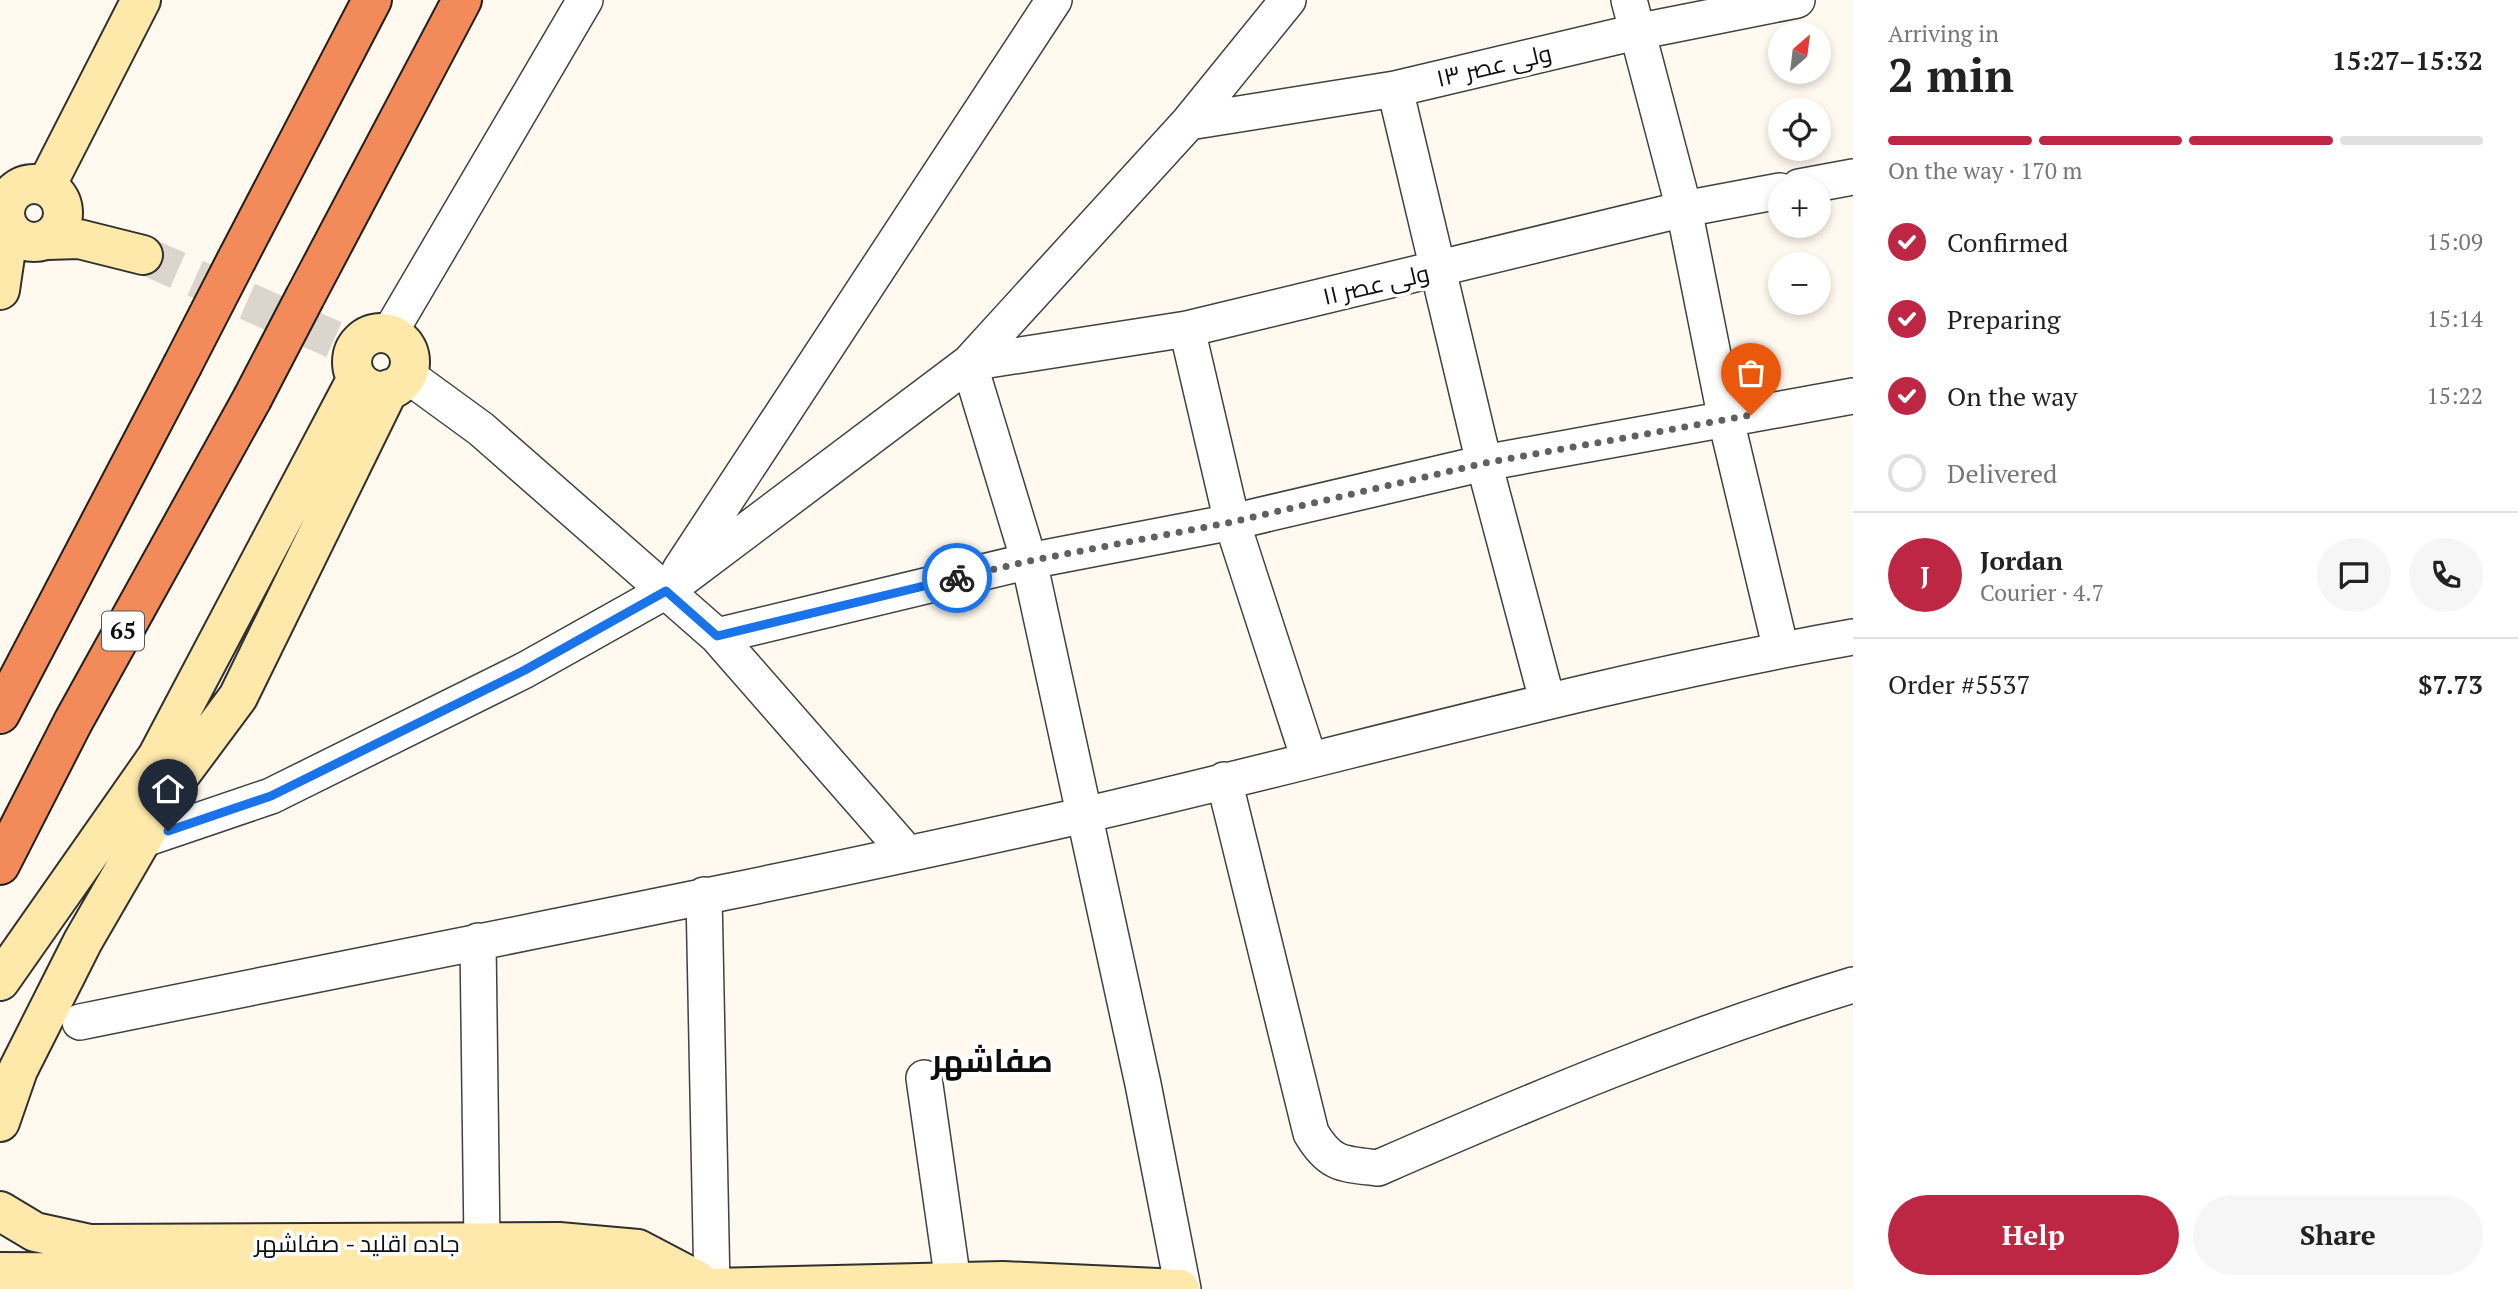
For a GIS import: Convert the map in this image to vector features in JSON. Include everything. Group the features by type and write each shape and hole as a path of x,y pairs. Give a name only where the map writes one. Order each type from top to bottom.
{"highway":[{"path":"0,714 372,0"},
{"name":"65","path":"0,865 72,722 251,400 462,0"}],"street":[{"path":"0,290 42,241 61,226 54,196 141,0"},
{"path":"389,334 585,0"},
{"path":"666,591 1054,0"},
{"path":"80,864 143,839 271,796 525,670 666,591 969,363 1189,122 1288,0"},
{"name":"ولی عصر ۱۳","path":"1189,122 1395,89 1633,16 1797,0"},
{"path":"1633,16 1684,209 1726,420 1781,650"},
{"path":"1395,89 1437,271 1547,700"},
{"path":"1831,181 1853,177"},
{"path":"0,290 5,256 5,216 6,206 16,191 33,184 143,255 79,239 42,241 19,238 12,232 5,216"},
{"name":"ولی عصر ۱۱","path":"969,363 1187,329 1437,271 1684,209 1768,193"},
{"path":"1187,329 1232,522 1308,759"},
{"path":"0,981 157,757 384,381 409,355 405,345 389,334 370,335 356,346 352,363 384,381 481,429 717,636 907,853"},
{"path":"0,1272 530,1275 712,1288 953,1282 1181,1289 1143,1084 1029,561 969,363"},
{"path":"0,1122 18,1070 83,941 177,779 238,697 384,381"},
{"path":"717,636 1029,561 1232,522 1485,463 1853,396"},
{"path":"80,1022 1083,815 1547,700 1853,637"},
{"path":"1224,780 1311,1133 1324,1155 1348,1165 1378,1168 1556,1090 1789,1004 1853,985"},
{"path":"705,895 712,1288"},
{"path":"478,941 482,1244"},
{"path":"924,1078 953,1282"},
{"name":"جاده اقلید - صفاشهر","path":"0,1211 35,1232 90,1244 559,1242 638,1249 712,1288"}],"tunnel":[{"path":"143,255 355,349"}],"way so far":[{"path":"957,578 1029,561 1232,522 1485,463 1751,415"}],"district":[{"name":"صفاشهر","path":"992,1061"}],"route":[{"path":"168,831 271,796 525,670 666,591 717,636 957,578"}]}
